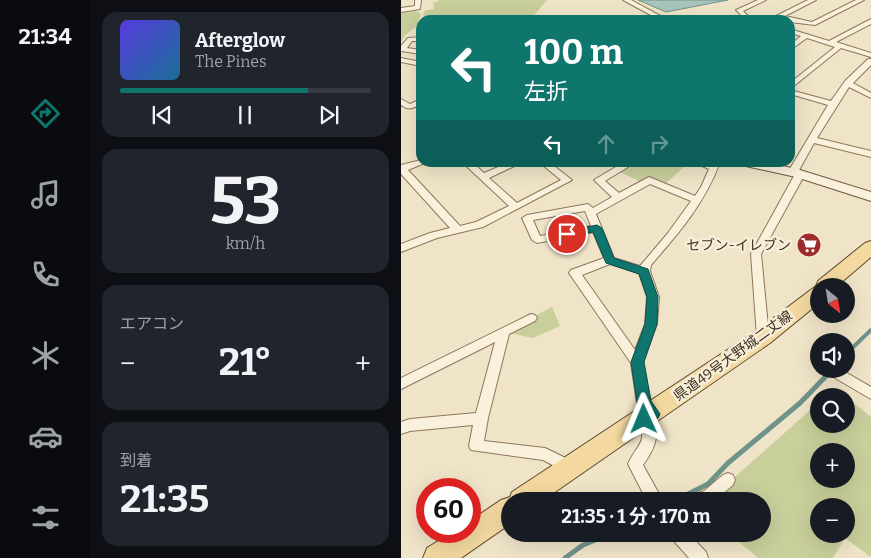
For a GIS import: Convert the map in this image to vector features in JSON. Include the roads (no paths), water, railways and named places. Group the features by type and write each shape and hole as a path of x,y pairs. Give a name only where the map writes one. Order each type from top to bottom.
{"main road":[{"path":"834,278 871,246"},
{"name":"県道49号大野城二丈線","path":"535,492 763,337 810,299"},
{"path":"437,558 501,515"}],"street":[{"path":"401,10 418,8 418,0"},
{"path":"626,0 655,15"},
{"path":"742,15 739,10 763,0"},
{"path":"781,15 813,0"},
{"path":"795,21 813,24 861,0"},
{"path":"830,43 871,21"},
{"path":"795,33 871,56"},
{"path":"795,44 806,36"},
{"path":"416,39 410,39 402,49 416,51"},
{"path":"795,83 840,46"},
{"path":"401,60 416,63"},
{"path":"763,337 756,254 833,104 848,83 871,61"},
{"path":"848,83 871,96"},
{"path":"795,93 833,104"},
{"path":"401,101 409,107 416,104"},
{"path":"813,140 871,154"},
{"path":"416,164 401,169 458,230"},
{"path":"471,167 516,207"},
{"path":"483,178 508,167"},
{"path":"401,248 434,235 479,226 567,180 550,167"},
{"path":"617,198 599,180 623,167"},
{"path":"637,362 651,324 653,297 644,271 646,264 672,235 697,200 713,167"},
{"path":"769,167 796,173 871,197"},
{"path":"591,213 649,180 697,200"},
{"path":"597,228 537,240 527,218 589,206 610,260"},
{"path":"644,271 610,260 575,273 637,362 644,403 649,416 650,434 644,452 635,464 650,492"},
{"path":"401,384 531,318"},
{"path":"504,332 481,418 476,446 545,454 571,468"},
{"path":"846,378 871,394"},
{"path":"401,428 410,425 481,418"},
{"path":"714,492 728,480"},
{"path":"686,542 700,558"}],"water":[{"path":"638,0 728,0 666,12"}],"waterway":[{"path":"855,345 871,330"},
{"path":"692,492 708,484 728,463 800,403 824,378"},
{"path":"565,558 590,542"}],"place":[{"name":"セブン-イレブン","path":"809,245"}]}
